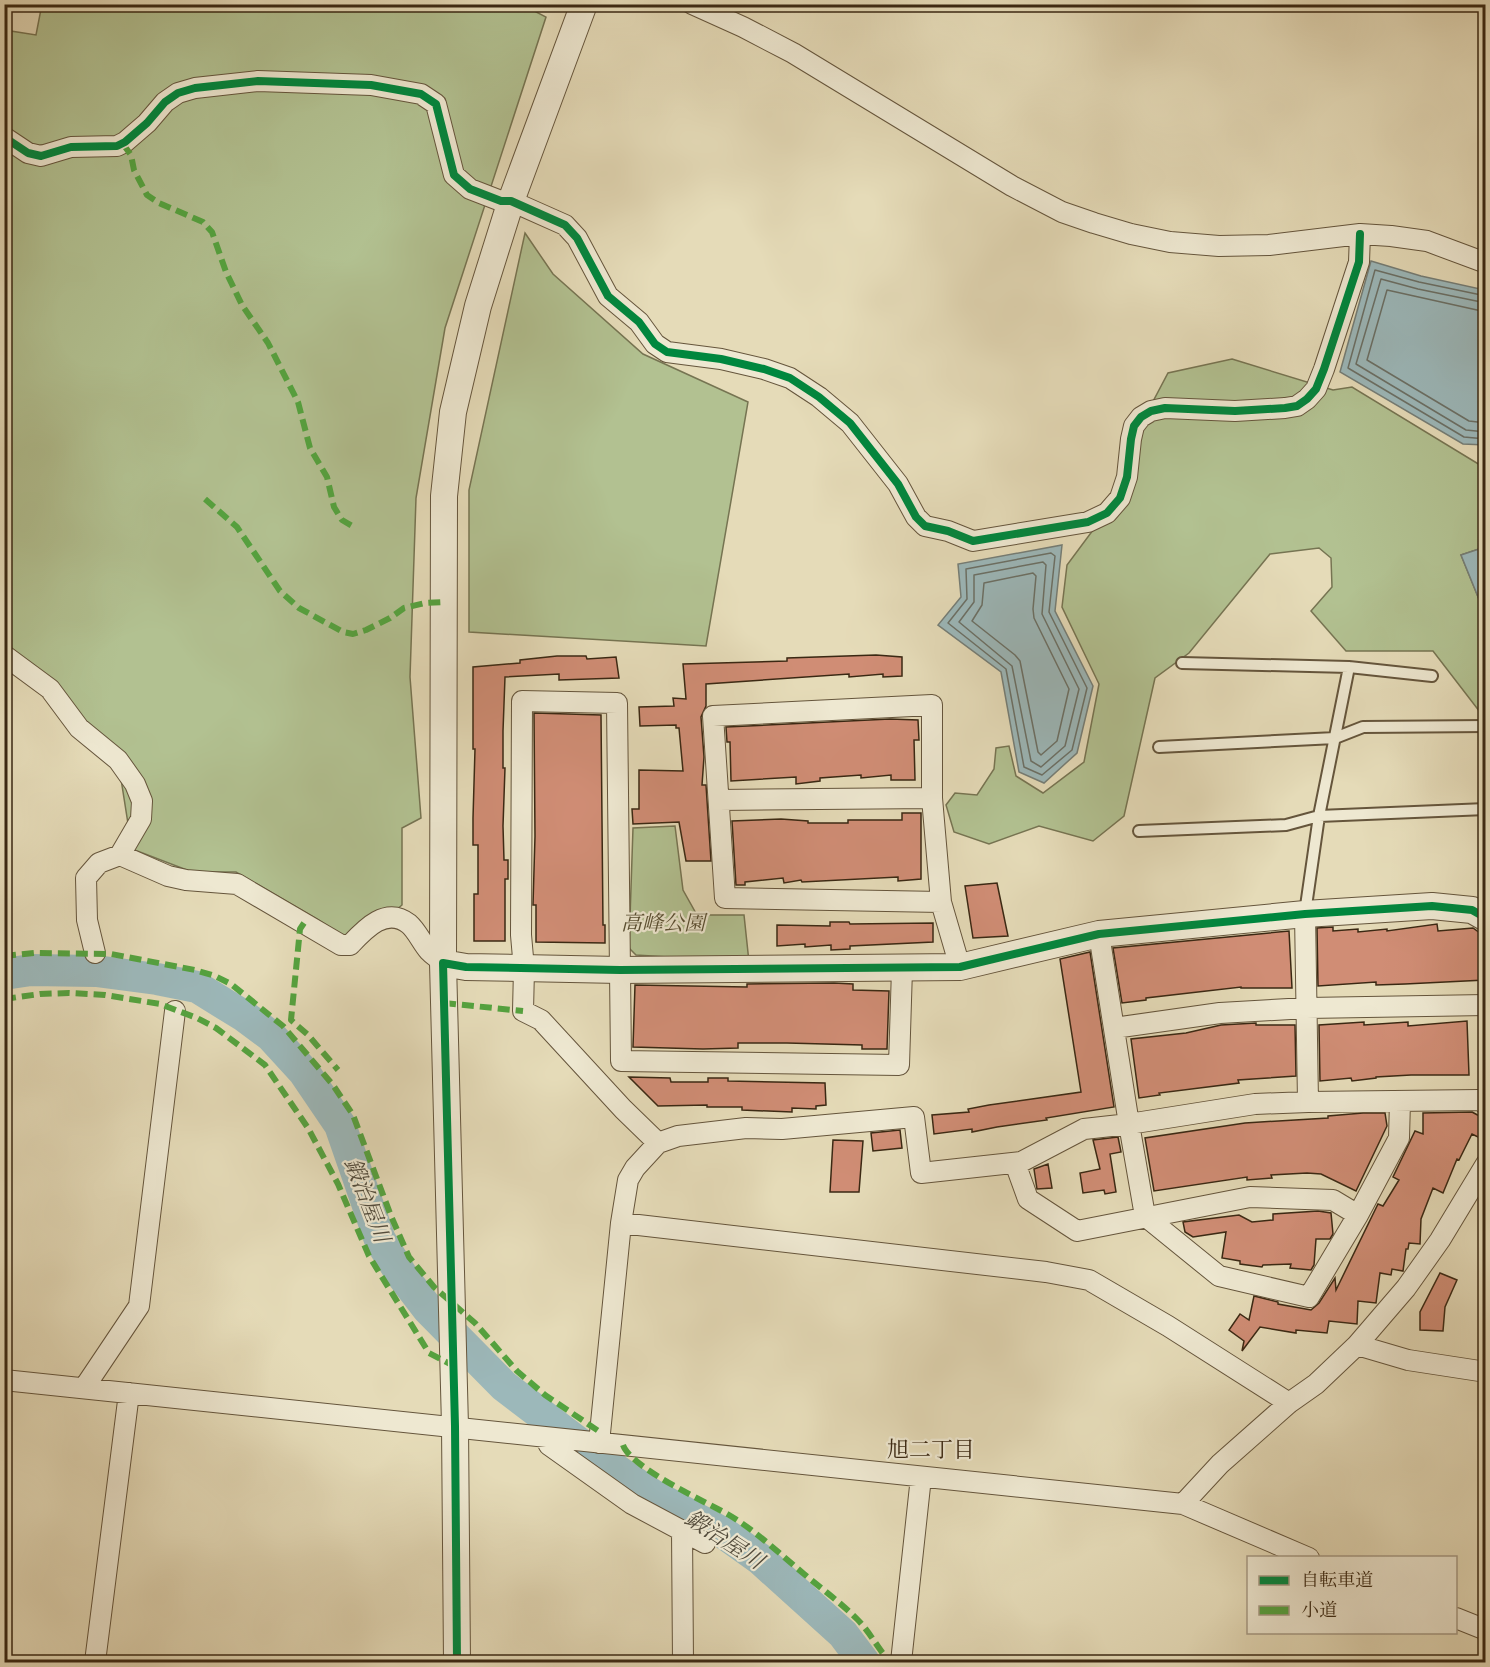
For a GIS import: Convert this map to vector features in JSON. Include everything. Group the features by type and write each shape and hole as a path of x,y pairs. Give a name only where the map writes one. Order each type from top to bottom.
{"street":[{"path":"457,1662 455,1426 443,963 444,496 456,401 478,306 511,201 584,4"},
{"path":"692,4 743,27 793,54 1012,186 1062,212 1094,223 1170,242 1219,246 1269,245 1360,234 1427,241 1485,263"},
{"path":"4,136 28,153 41,156 71,147 117,146 147,123 165,102 178,93 195,88 258,81 372,85 421,94 436,104 454,175 470,189 501,201 511,201 532,213 565,225 577,238 608,296 639,322 655,344 667,352 721,359 790,378 819,397 850,423 898,484 916,517 925,526 948,531 973,542 1088,522 1107,513 1120,498 1126,477 1134,426 1141,417 1151,411 1165,408 1235,411 1285,408 1298,406 1307,399 1316,389 1324,369 1356,273 1359,262 1360,234"},
{"path":"4,655 50,689 79,728 118,760 135,784 142,801 141,819 120,855 99,863 86,878 87,920 95,953"},
{"path":"658,1143 623,1109 541,1020 523,1011 522,701 617,703 621,1061 899,1065 902,969"},
{"path":"941,902 725,898 713,716 933,705 932,798 941,902 960,967"},
{"path":"719,800 932,798"},
{"path":"120,855 168,876 186,880 237,884 341,945 350,945 368,926 380,919 393,917 409,924 430,952 443,963 466,967 620,970 960,967 1099,934 1305,914 1432,906 1472,910 1485,918"},
{"path":"1305,914 1308,1102"},
{"path":"1099,934 1145,1216 1219,1276 1309,1297 1358,1215 1399,1138 1400,1101"},
{"path":"1114,1028 1220,1013 1307,1008 1485,1005"},
{"path":"84,1388 140,1306 175,1011"},
{"path":"598,1443 621,1223 628,1180 635,1168 658,1143 678,1136 746,1128 782,1129 914,1117 921,1173 1022,1162 1084,1129 1255,1104 1479,1100 1485,1104"},
{"path":"1016,1163 1028,1199 1077,1231 1250,1197 1333,1200 1358,1215"},
{"path":"1183,1504 1220,1464 1289,1403 1316,1384 1357,1345 1406,1288 1440,1240 1485,1164"},
{"path":"621,1223 1046,1272 1089,1280 1149,1314 1289,1403"},
{"path":"1357,1345 1408,1360 1485,1372"},
{"path":"4,1380 1183,1504 1307,1556"},
{"path":"95,1662 129,1393"},
{"path":"550,1438 549,1445 632,1504 705,1543"},
{"path":"901,1662 921,1477"},
{"path":"682,1531 683,1662"},
{"path":"1457,1619 1485,1630"}],"lane":[{"path":"1182,663 1349,667 1432,676"},
{"path":"1305,914 1319,816 1349,667"},
{"path":"1159,747 1335,738 1363,727 1485,726"},
{"path":"1139,831 1286,825 1319,816 1485,808"}],"green space":[{"path":"42,4 521,4 546,17 445,328 416,498 410,677 421,818 402,828 402,905 346,938 236,872 192,872 132,849 118,760 5,656 4,30 36,35"},
{"path":"525,233 553,274 643,354 748,402 706,646 469,632 469,490"},
{"path":"1232,359 1333,390 1352,387 1485,468 1485,547 1461,555 1485,614 1485,716 1433,651 1346,651 1311,611 1332,587 1331,558 1319,548 1270,554 1189,653 1155,678 1124,816 1093,841 1039,826 989,844 954,832 946,805 955,793 977,795 994,769 996,748 1009,746 1016,776 1043,793 1084,762 1099,684 1062,607 1067,565 1096,526 1125,497 1139,428 1168,373"},
{"name":"高峰公園","path":"675,826 683,890 697,915 744,915 749,962 636,955 629,948 633,828"}],"water":[{"path":"1371,261 1421,276 1485,290 1485,445 1463,444 1340,372"},
{"path":"1062,545 1055,611 1093,686 1077,753 1044,783 1019,772 1001,672 938,625 961,597 958,564"},
{"path":"1486,547 1485,614 1461,555"}],"building":[{"path":"876,655 902,657 902,676 883,677 883,674 849,677 849,674 706,684 706,706 701,717 704,757 702,785 706,785 711,861 686,861 679,822 633,824 632,809 639,809 639,770 683,771 679,728 676,728 676,725 640,726 639,707 674,706 673,698 686,699 683,664 787,661 787,658"},
{"path":"586,656 587,659 616,657 619,678 559,680 559,674 505,677 503,826 504,860 508,860 508,879 505,879 505,941 474,941 474,894 478,894 478,845 473,845 475,749 473,749 473,667 520,663 520,660"},
{"path":"534,713 601,715 605,943 536,942 536,905 533,905"},
{"path":"890,719 918,720 919,740 914,740 915,780 891,780 891,775 861,778 861,775 820,778 820,781 796,784 796,777 731,781 730,742 727,742 726,727"},
{"path":"902,813 921,813 921,879 898,881 898,877 802,882 801,880 784,883 783,878 736,885 732,821 781,819 808,821 808,823 848,823 848,820 902,820"},
{"path":"997,883 1008,936 973,938 965,886"},
{"path":"830,922 849,922 850,924 933,923 933,942 850,946 850,949 831,950 831,945 777,946 777,925 830,926"},
{"path":"1437,924 1438,931 1473,928 1480,933 1485,933 1485,980 1376,985 1376,982 1318,986 1317,928 1333,927 1333,931 1358,929 1358,932 1387,929 1387,931"},
{"path":"1289,931 1292,988 1241,987 1122,1003 1113,948"},
{"path":"1090,952 1114,1107 972,1132 972,1129 934,1134 932,1115 969,1112 968,1109 989,1105 1081,1092 1060,959"},
{"path":"747,984 853,984 853,990 889,991 887,1049 862,1049 862,1045 787,1043 738,1043 738,1048 703,1049 633,1047 635,985 747,987"},
{"path":"1467,1021 1469,1075 1411,1075 1352,1081 1351,1078 1320,1081 1319,1025 1408,1022 1408,1026"},
{"path":"1256,1023 1256,1025 1295,1025 1296,1076 1238,1080 1239,1083 1159,1093 1160,1095 1139,1098 1131,1039 1186,1033 1221,1025"},
{"path":"629,1077 670,1078 671,1082 708,1082 708,1078 728,1078 728,1081 825,1083 826,1105 816,1106 816,1109 792,1108 792,1112 742,1110 742,1107 707,1107 707,1105 658,1106"},
{"path":"1472,1112 1485,1119 1485,1124 1478,1137 1472,1134 1459,1160 1457,1159 1443,1193 1433,1188 1421,1219 1420,1244 1409,1243 1403,1271 1392,1269 1391,1275 1380,1273 1376,1303 1358,1301 1357,1324 1329,1321 1327,1333 1296,1330 1296,1333 1260,1327 1242,1351 1244,1341 1229,1330 1240,1314 1249,1320 1254,1296 1278,1302 1278,1304 1311,1310 1319,1303 1335,1278 1336,1290 1378,1204 1383,1206 1399,1180 1393,1177 1415,1131 1423,1134 1423,1113"},
{"path":"1385,1113 1387,1126 1356,1191 1321,1174 1307,1173 1271,1175 1272,1178 1247,1180 1247,1177 1154,1191 1145,1138 1245,1123 1328,1118 1328,1116"},
{"path":"900,1130 902,1148 873,1151 871,1133"},
{"path":"1118,1137 1121,1152 1110,1154 1116,1192 1105,1194 1104,1190 1083,1193 1080,1173 1100,1169 1093,1140"},
{"path":"833,1140 863,1141 859,1192 830,1192"},
{"path":"1048,1164 1052,1188 1037,1189 1034,1169"},
{"path":"1318,1211 1331,1213 1333,1234 1330,1239 1316,1239 1314,1265 1311,1270 1290,1268 1291,1264 1263,1265 1262,1267 1240,1264 1240,1261 1222,1258 1226,1232 1193,1237 1185,1232 1183,1222 1239,1215 1252,1222 1273,1220 1273,1214"},
{"path":"1440,1273 1457,1280 1445,1307 1443,1331 1420,1330 1420,1312"}],"waterway":[{"name":"鍛治屋川","path":"4,974 31,970 96,971 197,987 271,1036 304,1072 340,1125 380,1240 401,1274 428,1309 504,1386 596,1456 651,1494 725,1534 760,1559 843,1634 864,1662"}],"marked path":[{"path":"123,144 131,155 134,170 147,195 159,203 203,222 212,232 226,272 242,305 268,343 298,402 310,448 327,477 334,507 342,520 354,527"},
{"path":"205,499 237,527 280,591 299,608 343,632 353,634 366,630 404,608 425,603 444,602"},
{"path":"304,923 300,929 291,1020 308,1035 338,1070"},
{"path":"4,956 34,953 111,954 195,970 231,984 283,1026 333,1085 353,1115 409,1257 434,1287 475,1323 517,1371 545,1395 600,1432"},
{"path":"4,999 69,993 105,995 160,1004 216,1028 265,1065 308,1128 338,1184 369,1256 429,1353 454,1366"},
{"path":"444,1003 523,1011"},
{"path":"623,1445 629,1454 654,1474 729,1515 768,1543 857,1619 890,1662"}],"cycle path":[{"path":"4,137 28,153 41,156 71,147 117,146 147,123 165,102 178,93 195,88 258,81 371,85 421,94 436,104 454,175 470,189 501,201 511,201 565,225 577,238 608,296 639,322 655,344 667,352 721,359 790,378 819,397 850,423 898,484 916,517 925,526 948,531 973,541 1088,522 1107,513 1120,498 1127,477 1134,426 1141,417 1151,411 1165,408 1235,411 1285,408 1297,406 1307,399 1316,389 1324,369 1359,262 1360,234"},
{"path":"457,1662 455,1426 443,963 466,967 620,970 960,967 1099,934 1305,914 1432,906 1472,910 1486,918"}],"district":[{"name":"旭二丁目","path":"931,1449"}]}
